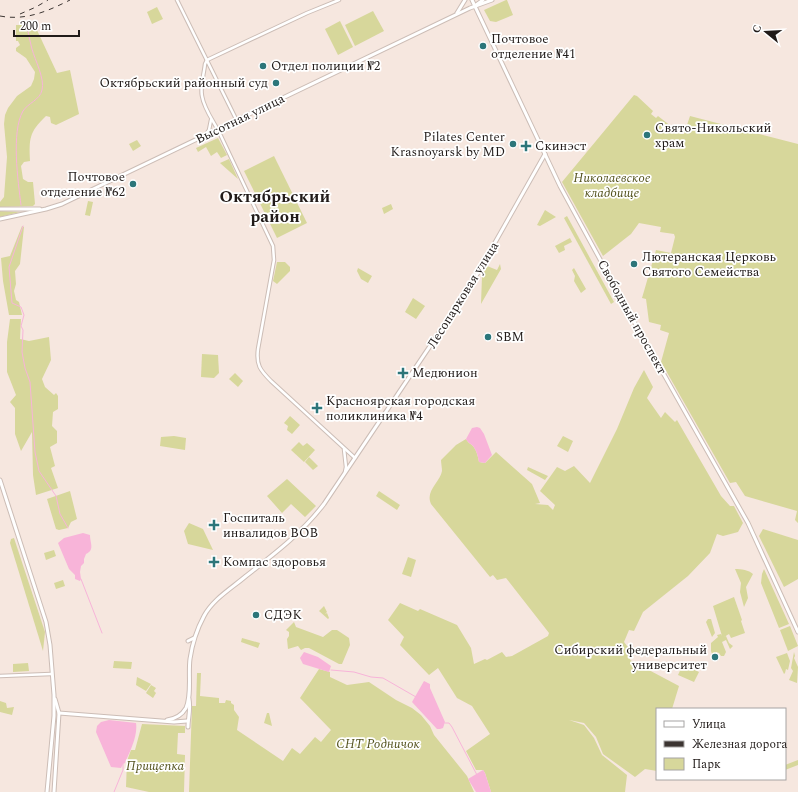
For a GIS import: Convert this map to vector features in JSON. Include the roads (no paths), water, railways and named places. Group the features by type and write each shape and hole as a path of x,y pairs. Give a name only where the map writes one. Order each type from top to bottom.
{"main road":[{"path":"456,15 465,0"},
{"name":"Свободный проспект","path":"472,0 560,186 583,230 748,523 798,632"},
{"path":"475,6 483,0"},
{"path":"475,6 492,0"},
{"name":"Высотная улица","path":"0,219 62,204 475,6"},
{"name":"Лесопарковая улица","path":"188,715 190,711 188,697 190,660 196,637 204,616 212,605 297,535 320,510 471,285 545,154"},
{"path":"0,209 46,209"},
{"path":"0,480 46,622 50,645 51,674 54,695 59,713 54,792"},
{"path":"188,641 193,640 196,637"},
{"path":"47,792 54,716 54,695"},
{"path":"167,720 179,716 187,707 188,697"},
{"path":"182,712 188,715 185,721"},
{"path":"54,716 59,713 185,721"},
{"path":"179,716 180,720 185,721"}],"street":[{"path":"178,0 236,121"},
{"path":"338,0 207,60 202,83 202,97 273,246 274,260 257,357 258,364 263,373 355,458"},
{"path":"203,137 209,130 211,118"},
{"path":"344,449 346,467 345,472"},
{"path":"0,676 51,674"}],"waterway":[{"path":"21,205 16,157 19,120 23,111 39,96 43,86 28,34 27,25"},
{"path":"23,226 9,267 12,303 21,307 24,315 21,326 23,330 22,352 25,368 30,382 35,452 39,471 56,496 60,514 68,528"},
{"path":"81,579 102,633"},
{"path":"331,670 354,672 371,677 383,678 416,697"},
{"path":"445,723 449,723 452,727 477,775"},
{"path":"114,792 123,770 123,764"}],"railway":[{"path":"20,14 48,0"},
{"path":"0,16 28,16 53,8 70,0"}],"place":[{"name":"Почтовое отделение №41","path":"483,46"},
{"name":"Отдел полиции №2","path":"263,66"},
{"name":"Октябрьский районный суд","path":"276,83"},
{"name":"Свято-Никольский храм","path":"647,135"},
{"name":"Pilates Center Krasnoyarsk by MD","path":"513,144"},
{"name":"Скинэст","path":"526,146"},
{"name":"Почтовое отделение №62","path":"133,184"},
{"name":"Лютеранская Церковь Святого Семейства","path":"634,264"},
{"name":"SBM","path":"488,337"},
{"name":"Медюнион","path":"403,373"},
{"name":"Красноярская городская поликлиника №4","path":"317,408"},
{"name":"Госпиталь инвалидов ВОВ","path":"214,525"},
{"name":"Компас здоровья","path":"214,562"},
{"name":"СДЭК","path":"256,615"},
{"name":"Сибирский федеральный университет","path":"715,657"}],"district":[{"name":"Октябрьский район","path":"275,207"}],"park label":[{"name":"Николаевское кладбище","path":"612,186"},
{"name":"СНТ Родничок","path":"378,744"},
{"name":"Прищепка","path":"155,766"}]}
